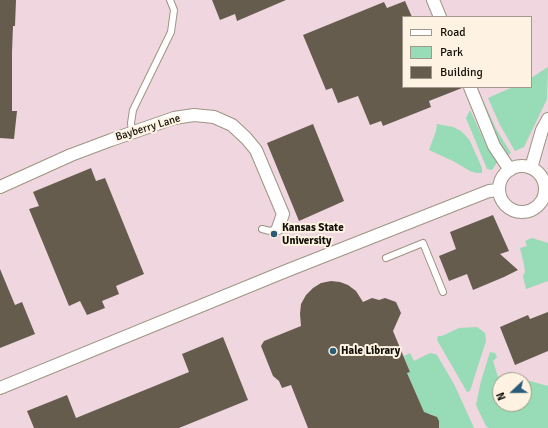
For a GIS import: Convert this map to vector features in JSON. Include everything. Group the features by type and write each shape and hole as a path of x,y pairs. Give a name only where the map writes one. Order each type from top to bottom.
{"street":[{"path":"433,0 440,16"},
{"path":"470,88 494,146 510,170"},
{"name":"Bayberry Lane","path":"0,188 71,155 132,132 174,118 194,115 214,118 232,125 256,150 284,214 278,228"},
{"path":"531,168 542,130 548,119"},
{"path":"524,166 531,168 537,171 544,182 545,203 525,212 518,212 510,209 501,198 499,190 502,179 510,170 517,167 524,166"},
{"path":"0,388 286,271 489,191 499,190"}],"lane":[{"path":"132,132 131,123 133,110 171,32 174,10 170,0"},
{"path":"262,229 270,231 278,228"},
{"path":"386,258 423,243 443,292"}],"shaded area":[{"name":"Kansas State University","path":"0,0 548,0 548,428 0,428"}],"green space":[{"path":"548,67 547,99 524,147 515,151 500,125 488,98 511,88 532,88 532,77"},
{"path":"483,100 496,129 511,153 508,155 497,139 482,102"},
{"path":"470,110 487,147 498,161 492,170 487,169 466,118"},
{"path":"437,124 453,127 461,131 466,136 470,141 482,168 482,173 470,171 429,150"},
{"path":"532,238 548,243 548,281 526,289 523,276 525,272 524,264 520,248 527,246 525,241"},
{"path":"477,327 485,333 486,341 470,391 467,392 437,340 438,336 442,336 459,328"},
{"path":"490,352 495,353 497,357 493,361 496,372 492,372 492,412 532,412 532,382 548,386 548,428 489,428 486,426 476,405 481,381"},
{"path":"410,353 414,361 430,353 437,355 455,386 474,428 438,428 437,417 430,414 425,415 407,373 410,372 404,356"}],"building":[{"path":"0,0 16,0 12,52 12,111 17,111 14,139 0,138"},
{"path":"212,0 286,0 237,21 235,14 220,20"},
{"path":"405,1 412,16 402,16 402,88 462,88 429,101 431,107 383,126 381,121 370,125 358,96 338,103 332,88 326,90 303,35 384,2 387,8"},
{"path":"313,124 344,201 299,221 267,143"},
{"path":"91,168 96,181 105,178 144,274 116,286 119,294 102,301 105,308 87,315 80,301 69,306 29,209 39,206 33,192"},
{"path":"493,215 509,251 500,254 518,270 473,290 467,274 449,281 439,256 456,249 450,232"},
{"path":"0,269 15,305 22,302 35,334 0,348"},
{"name":"Hale Library","path":"331,281 348,285 356,291 363,302 372,298 379,300 385,298 396,302 401,313 393,331 410,372 407,373 424,412 437,417 439,421 439,428 308,428 291,385 282,388 279,381 273,376 261,346 264,341 301,326 301,304 306,295 321,283"},
{"path":"548,312 548,351 515,365 500,327 528,315 530,319"},
{"path":"223,337 248,400 179,428 34,428 27,411 67,395 76,418 189,372 182,354"}],"place":[{"name":"Kansas State University","path":"274,234"},
{"name":"Hale Library","path":"333,351"}]}
